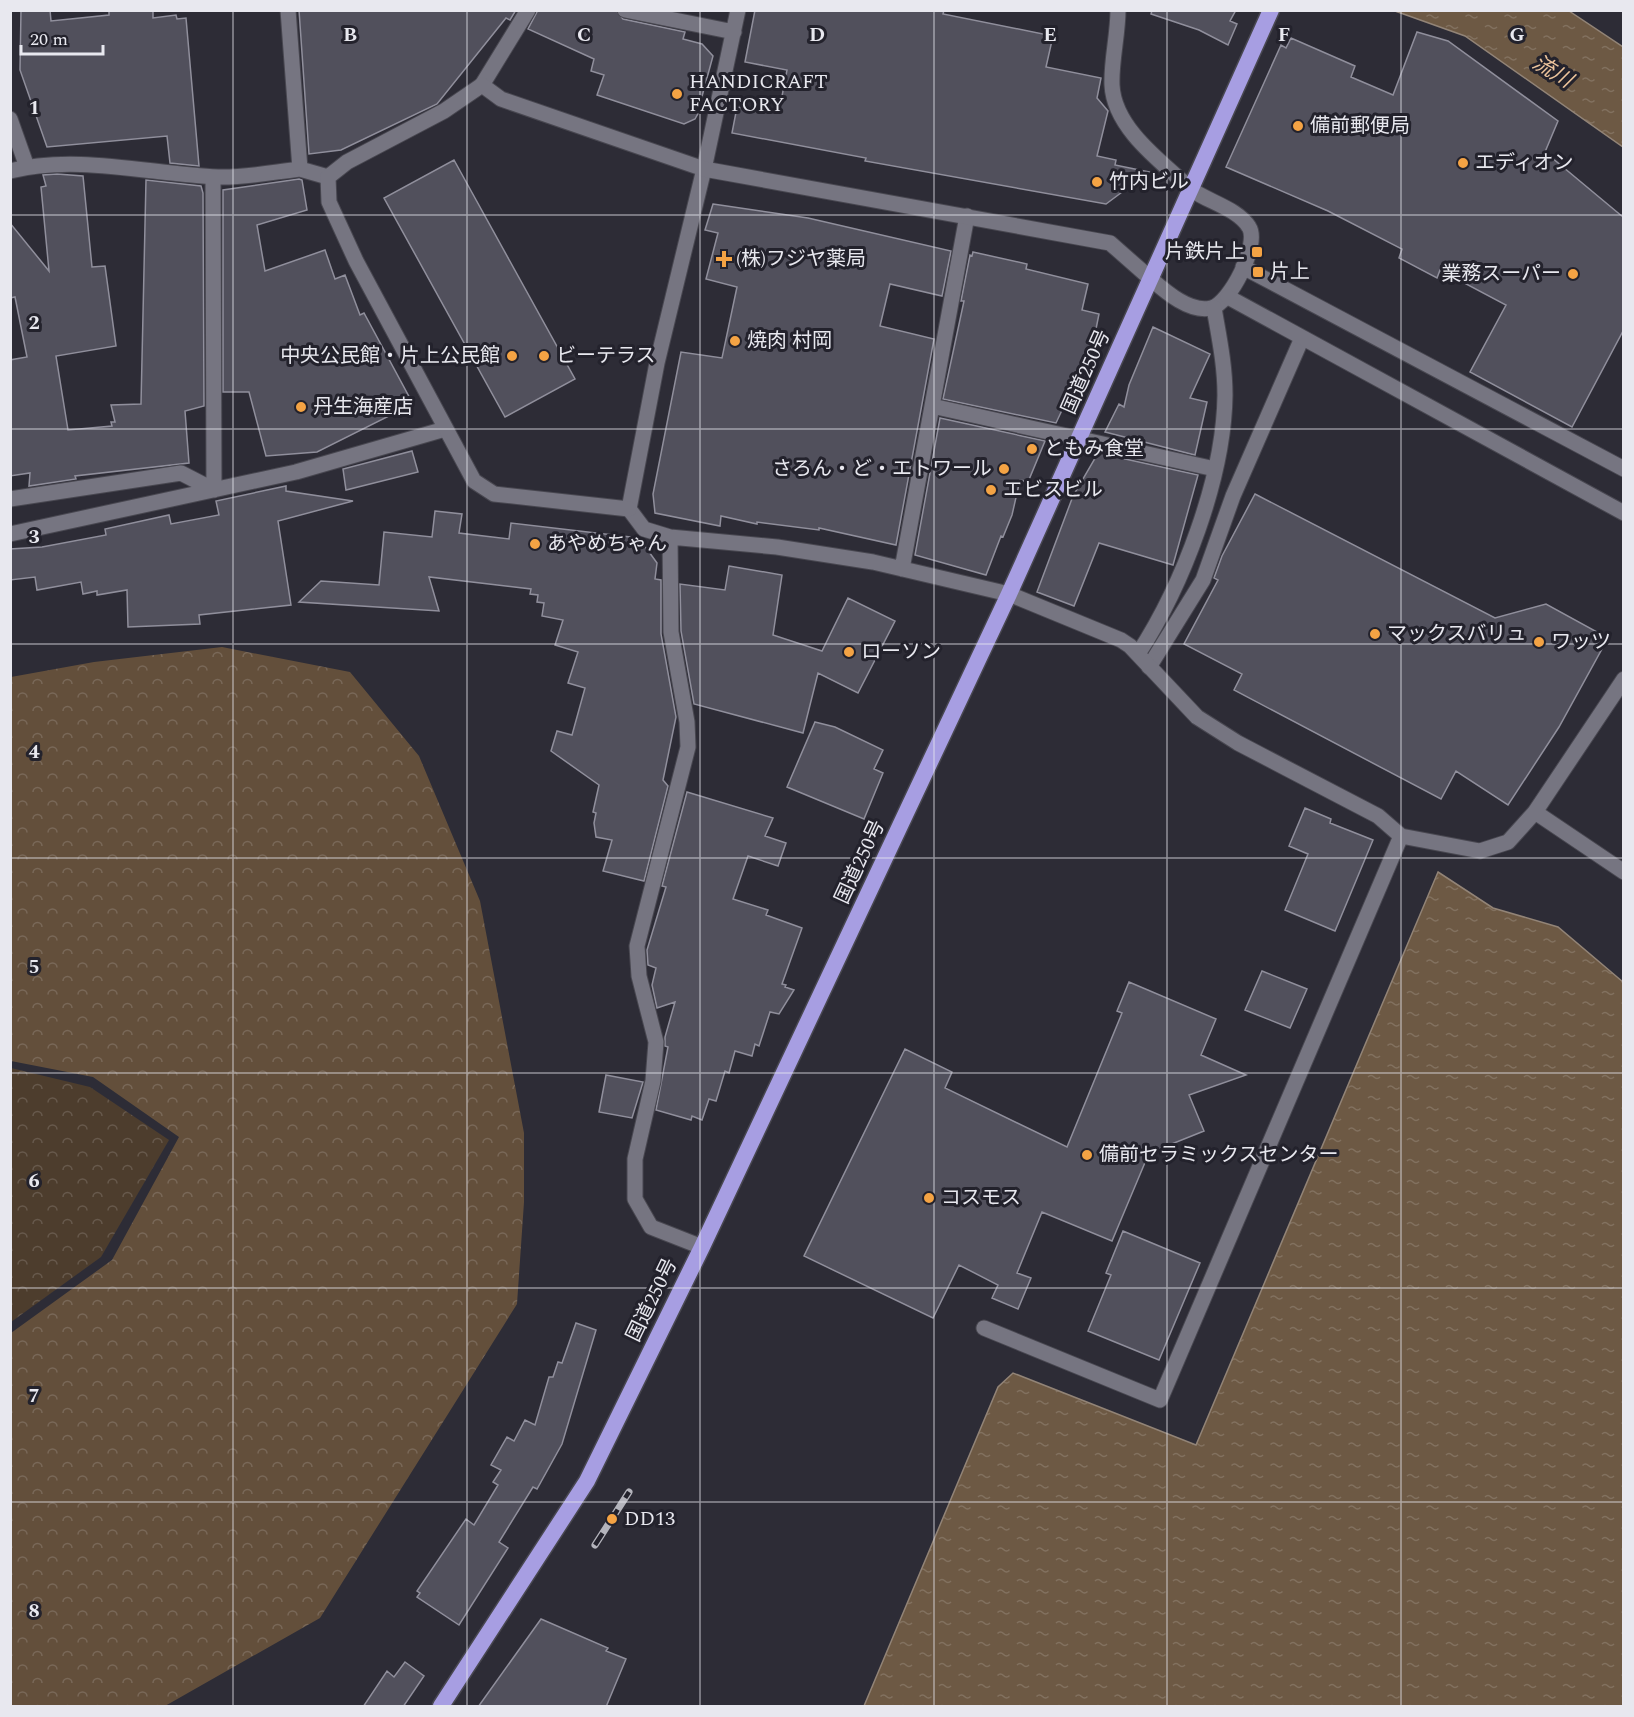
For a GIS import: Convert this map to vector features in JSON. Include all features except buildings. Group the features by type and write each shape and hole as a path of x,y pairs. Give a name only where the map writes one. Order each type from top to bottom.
{"highway":[{"name":"国道250号","path":"441,1707 587,1481 702,1247 1009,594 1271,10"}],"street":[{"path":"288,10 300,169"},
{"path":"328,177 347,162 444,111 482,86 528,10"},
{"path":"625,10 734,32"},
{"path":"629,509 657,363 704,168 738,10"},
{"path":"482,86 501,99 704,168 1110,243 1166,293 1192,306 1203,309 1214,308 1228,297 1243,267 1252,240 1250,227 1236,214 1208,201 1192,190 1135,136 1120,112 1112,86 1118,10"},
{"path":"10,119 27,167"},
{"path":"10,171 27,167 83,166 213,177 300,169 328,177"},
{"path":"213,177 213,490"},
{"path":"328,177 329,202 356,261 474,481 494,494 629,509 644,529 670,537 777,547 902,568 1009,594 1121,640 1138,654 1197,717 1238,743 1378,816 1401,836 1480,852 1508,842 1535,812 1623,679"},
{"path":"902,568 967,216"},
{"path":"1243,267 1623,469"},
{"path":"1228,297 1623,513"},
{"path":"1138,654 1172,597 1205,507 1215,470 1225,396 1222,353 1214,308"},
{"path":"1149,667 1203,580 1233,496 1302,338"},
{"path":"932,406 1215,470"},
{"path":"10,534 296,472 445,429"},
{"path":"10,499 181,473 213,490"},
{"path":"670,537 670,632 687,722 688,747 638,946 639,976 656,1042 653,1082 635,1159 635,1199 651,1227 702,1247"},
{"path":"1535,812 1623,872"},
{"path":"984,1328 1160,1400 1401,836"}],"green space":[{"path":"222,647 350,672 419,756 480,901 524,1133 524,1202 517,1304 320,1618 165,1706 11,1706 11,1333 112,1260 179,1137 93,1077 11,1061 11,677 94,662"},
{"path":"11,1068 90,1087 169,1140 101,1257 11,1322"}],"water":[{"name":"流川","path":"1395,11 1569,11 1623,47 1623,147 1465,36"},
{"path":"1438,872 1493,908 1558,927 1623,982 1623,1706 864,1706 998,1387 1013,1373 1196,1445"}],"railway":[{"path":"595,1545 629,1492"}],"place":[{"name":"HANDICRAFT FACTORY","path":"677,94"},
{"name":"備前郵便局","path":"1298,126"},
{"name":"エディオン","path":"1463,163"},
{"name":"竹内ビル","path":"1097,182"},
{"name":"片鉄片上","path":"1257,252"},
{"name":"(株)フジヤ薬局","path":"724,259"},
{"name":"片上","path":"1258,272"},
{"name":"業務スーパー","path":"1573,274"},
{"name":"焼肉 村岡","path":"735,341"},
{"name":"中央公民館・片上公民館","path":"512,356"},
{"name":"ビーテラス","path":"544,356"},
{"name":"丹生海産店","path":"301,407"},
{"name":"ともみ食堂","path":"1032,449"},
{"name":"さろん・ど・エトワール","path":"1004,469"},
{"name":"エビスビル","path":"991,490"},
{"name":"あやめちゃん","path":"535,544"},
{"name":"マックスバリュ","path":"1375,634"},
{"name":"ワッツ","path":"1539,642"},
{"name":"ローソン","path":"849,652"},
{"name":"備前セラミックスセンター","path":"1087,1155"},
{"name":"コスモス","path":"929,1198"},
{"name":"DD13","path":"612,1519"}]}
